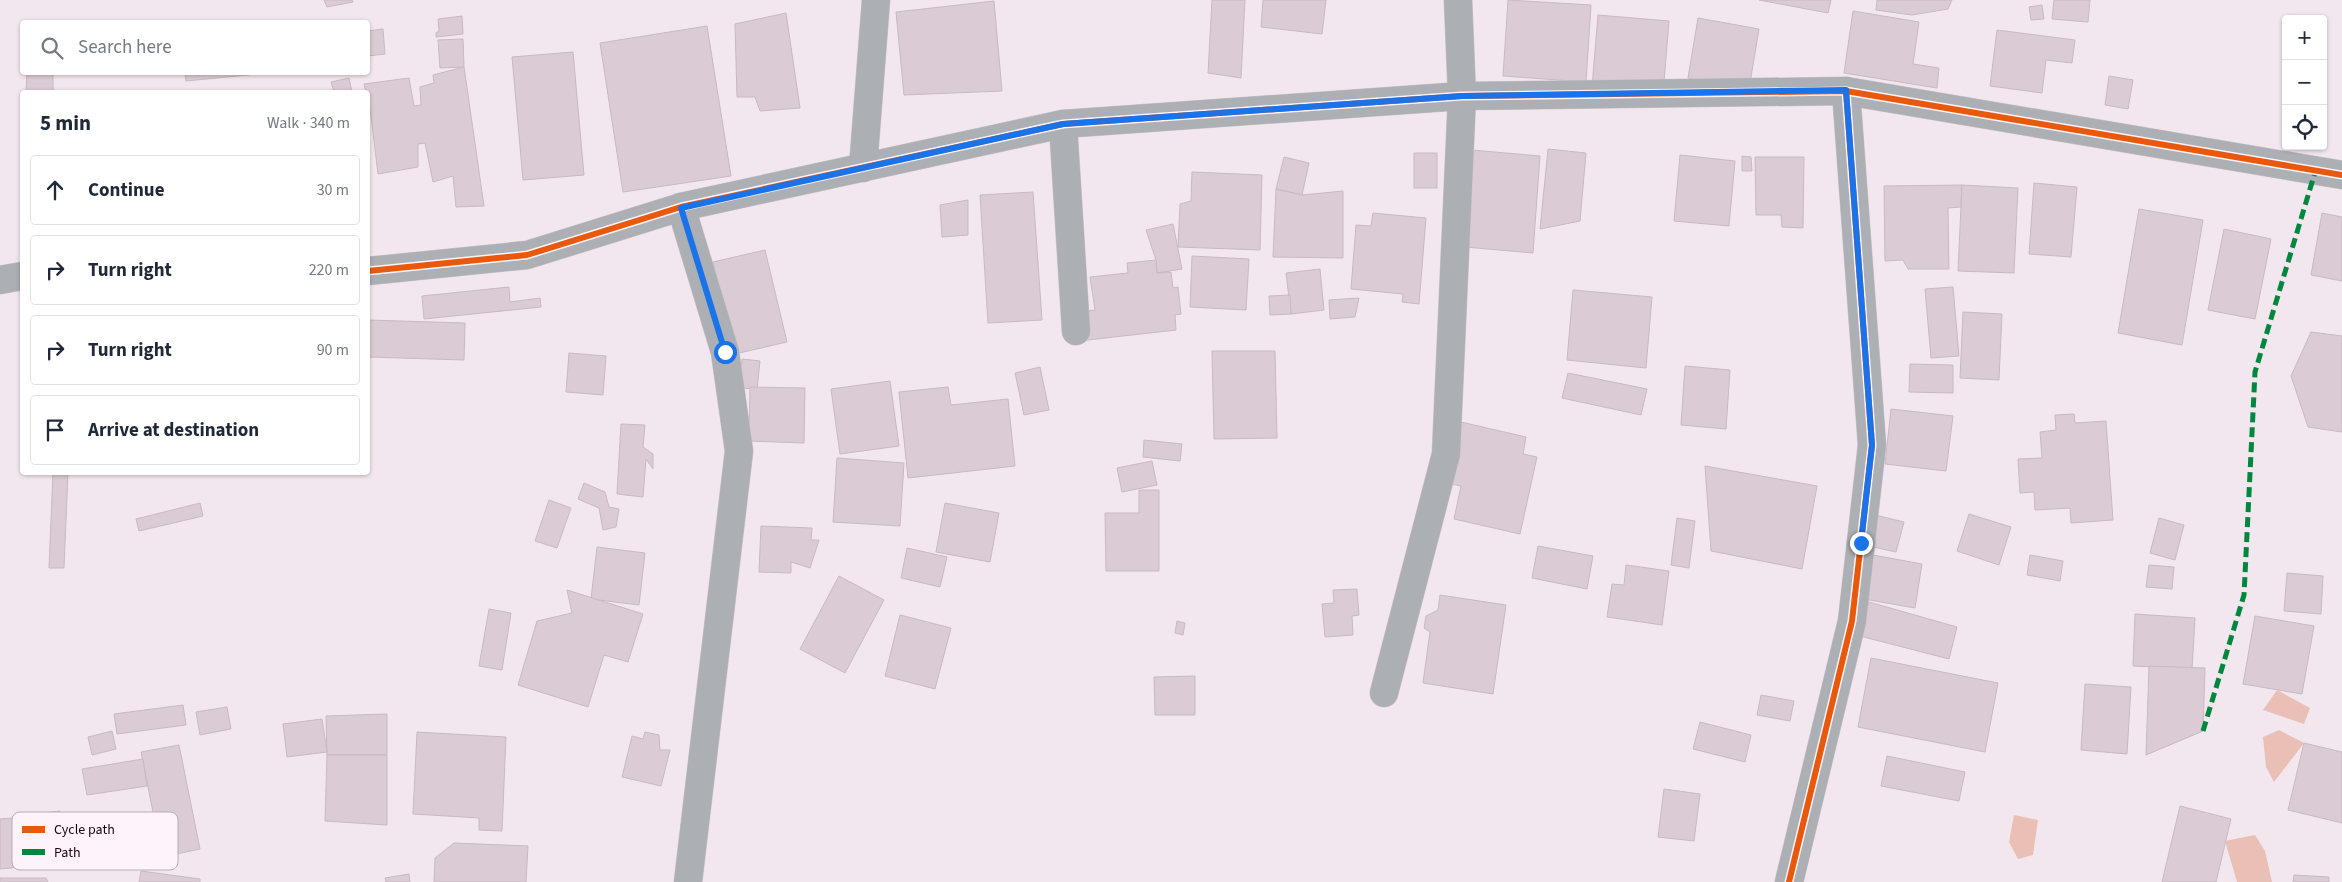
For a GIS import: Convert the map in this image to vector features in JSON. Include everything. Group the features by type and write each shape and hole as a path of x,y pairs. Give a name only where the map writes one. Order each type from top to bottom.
{"street":[{"path":"863,168 876,0"},
{"path":"1384,693 1446,454 1462,96 1458,0"},
{"path":"1789,882 1852,622 1872,445 1846,90"},
{"path":"370,271 527,255 681,208 1063,124 1462,96 1846,90 2342,175"},
{"path":"1063,124 1076,331"},
{"path":"681,208 725,352 740,451 688,882"},
{"path":"0,280 20,276"}],"shaded area":[{"path":"2277,690 2310,708 2304,724 2263,710"},
{"path":"2279,730 2304,743 2274,782 2266,767 2263,737"},
{"path":"2014,815 2038,820 2033,855 2018,859 2009,842"},
{"path":"2255,835 2265,851 2272,882 2237,882 2225,841"}],"building":[{"path":"324,0 352,0 353,2 327,7"},
{"path":"1212,0 1245,0 1241,78 1208,73"},
{"path":"1263,0 1326,0 1322,34 1261,27"},
{"path":"1508,0 1591,5 1586,82 1503,76"},
{"path":"1759,0 1831,0 1828,13"},
{"path":"1877,0 1952,0 1948,9 1912,15 1876,10"},
{"path":"2054,0 2090,0 2088,22 2052,19"},
{"path":"994,1 1002,91 904,95 896,12"},
{"path":"2042,5 2044,19 2031,20 2029,7"},
{"path":"1853,11 1919,22 1913,64 1939,68 1937,88 1844,73"},
{"path":"786,13 800,108 760,111 755,97 737,97 735,24"},
{"path":"1598,15 1669,21 1663,94 1592,87"},
{"path":"462,16 463,34 436,37 436,33 439,31 438,19"},
{"path":"1698,18 1759,29 1749,89 1688,78"},
{"path":"707,26 731,176 623,192 600,43"},
{"path":"383,29 385,54 370,56 370,31"},
{"path":"1997,30 2075,40 2072,63 2046,60 2042,93 1990,86"},
{"path":"463,39 464,67 440,68 438,40"},
{"path":"573,52 584,175 523,180 512,57"},
{"path":"464,67 484,206 456,207 453,176 433,182 425,143 418,144 418,167 378,174 370,108 370,90 366,90 364,84 409,78 414,106 421,105 420,87 434,83 433,75"},
{"path":"27,75 53,75 53,90 26,90"},
{"path":"185,75 247,75 186,81"},
{"path":"2109,76 2133,80 2128,109 2105,105"},
{"path":"349,78 352,90 333,90 331,82"},
{"path":"1548,149 1586,153 1580,221 1540,229"},
{"path":"1472,150 1540,156 1533,253 1465,247"},
{"path":"1414,153 1437,153 1437,188 1414,188"},
{"path":"1680,155 1735,161 1729,226 1674,221"},
{"path":"1742,156 1751,157 1752,171 1742,171"},
{"path":"1284,157 1309,163 1302,195 1276,189"},
{"path":"1755,157 1804,157 1803,228 1782,227 1781,215 1756,215"},
{"path":"1192,172 1262,175 1260,250 1178,247 1180,204 1191,201"},
{"path":"2034,183 2077,187 2071,257 2029,254"},
{"path":"1962,185 1961,207 1948,208 1949,269 1908,269 1903,260 1885,261 1884,186"},
{"path":"1962,185 2018,188 2014,273 1958,271"},
{"path":"1276,189 1302,195 1343,191 1343,258 1273,257"},
{"path":"1033,192 1042,320 988,323 980,195"},
{"path":"968,200 968,235 942,237 940,205"},
{"path":"2139,209 2203,220 2182,345 2118,333"},
{"path":"1373,213 1426,218 1419,304 1402,302 1403,294 1351,289 1356,225 1371,226"},
{"path":"2322,213 2342,217 2342,281 2311,275"},
{"path":"1173,224 1182,269 1157,273 1156,260 1146,230"},
{"path":"2224,229 2271,239 2255,319 2208,310"},
{"path":"765,250 787,342 735,354 713,262"},
{"path":"1192,256 1249,259 1246,310 1190,307"},
{"path":"1156,260 1157,273 1171,272 1173,288 1178,287 1181,314 1175,315 1176,330 1079,341 1076,312 1095,310 1090,277 1128,273 1127,263"},
{"path":"1320,269 1324,310 1291,314 1286,273"},
{"path":"509,287 510,302 540,298 541,307 424,319 422,296"},
{"path":"1953,287 1959,356 1931,358 1925,289"},
{"path":"1573,290 1652,297 1646,368 1567,360"},
{"path":"1290,295 1291,314 1270,315 1269,296"},
{"path":"1359,298 1355,317 1330,319 1329,300"},
{"path":"1963,312 2002,314 1999,380 1960,378"},
{"path":"370,320 465,323 464,360 370,357"},
{"path":"2311,332 2342,336 2342,432 2308,427 2291,376"},
{"path":"1212,351 1275,351 1277,438 1214,439"},
{"path":"569,353 606,356 603,395 566,392"},
{"path":"742,359 760,361 757,389 739,388"},
{"path":"1910,364 1953,365 1953,393 1909,392"},
{"path":"1685,366 1730,370 1726,429 1681,425"},
{"path":"1040,367 1049,410 1024,415 1015,373"},
{"path":"1568,373 1647,389 1641,415 1562,398"},
{"path":"890,381 899,446 840,454 831,389"},
{"path":"750,387 805,388 804,443 749,441"},
{"path":"948,387 951,405 1008,399 1015,466 908,478 899,392"},
{"path":"1891,409 1953,416 1946,471 1885,464"},
{"path":"2074,414 2075,423 2106,421 2113,520 2071,523 2070,508 2035,510 2034,492 2020,493 2018,459 2042,458 2040,432 2056,430 2055,415"},
{"path":"1461,422 1526,437 1523,454 1537,457 1520,534 1454,519 1461,486 1447,483"},
{"path":"621,424 645,425 643,447 653,454 653,469 646,459 643,497 617,494"},
{"path":"1144,440 1182,444 1180,461 1143,457"},
{"path":"837,458 904,463 900,526 833,522"},
{"path":"1152,461 1157,485 1122,492 1117,468"},
{"path":"1705,466 1817,486 1802,569 1711,551"},
{"path":"53,475 68,475 64,568 49,568"},
{"path":"584,483 605,492 609,507 619,509 616,527 603,530 599,508 578,499"},
{"path":"1139,490 1159,490 1159,571 1106,571 1105,513 1139,513"},
{"path":"549,500 571,508 557,548 535,541"},
{"path":"200,503 203,516 139,531 136,519"},
{"path":"945,503 999,513 990,562 936,552"},
{"path":"1867,513 1904,522 1896,552 1860,544"},
{"path":"1969,514 2011,527 1999,565 1957,551"},
{"path":"1677,518 1695,521 1689,568 1671,565"},
{"path":"2159,518 2184,525 2175,560 2150,553"},
{"path":"761,526 812,528 811,540 819,540 810,568 791,562 791,573 759,572"},
{"path":"1538,546 1593,556 1587,589 1532,578"},
{"path":"597,547 645,553 639,605 591,599"},
{"path":"907,548 947,557 940,587 901,578"},
{"path":"1873,555 1922,564 1915,608 1864,599"},
{"path":"2030,555 2063,561 2060,581 2027,575"},
{"path":"1626,565 1669,571 1662,625 1607,617 1612,584 1624,585"},
{"path":"2149,565 2174,567 2172,589 2146,587"},
{"path":"2287,573 2323,576 2321,614 2284,611"},
{"path":"839,576 884,600 845,673 800,649"},
{"path":"1357,589 1359,615 1352,616 1353,635 1325,637 1322,604 1334,603 1333,590"},
{"path":"567,590 643,614 628,662 604,655 588,707 518,685 537,621 572,613"},
{"path":"1440,595 1506,605 1493,694 1423,683 1430,632 1424,628 1426,616 1438,610"},
{"path":"1869,602 1957,627 1949,659 1860,636"},
{"path":"489,609 511,613 502,670 479,666"},
{"path":"2135,614 2195,618 2192,669 2133,666"},
{"path":"900,615 951,628 935,689 885,676"},
{"path":"2255,616 2314,626 2302,694 2243,684"},
{"path":"1177,621 1185,623 1183,635 1175,633"},
{"path":"1871,658 1998,683 1985,752 1858,727"},
{"path":"2149,666 2205,668 2203,731 2146,755"},
{"path":"1195,676 1195,715 1155,715 1154,677"},
{"path":"2085,684 2131,687 2127,754 2081,750"},
{"path":"1761,695 1794,701 1790,721 1757,715"},
{"path":"183,705 186,725 117,734 114,714"},
{"path":"227,707 231,729 200,735 196,712"},
{"path":"387,714 387,755 327,755 326,716"},
{"path":"322,719 327,752 287,757 283,724"},
{"path":"1700,722 1751,735 1745,762 1693,749"},
{"path":"112,731 116,749 92,755 88,737"},
{"path":"417,732 506,737 502,831 479,830 479,818 413,814"},
{"path":"645,732 659,735 660,750 670,750 661,786 622,777 632,736 643,739"},
{"path":"2304,743 2342,752 2342,823 2288,810"},
{"path":"179,745 200,849 178,854 178,812 153,812 141,752"},
{"path":"327,755 387,755 387,825 325,821"},
{"path":"1887,756 1965,772 1959,801 1881,786"},
{"path":"143,759 147,786 87,795 82,769"},
{"path":"1664,789 1700,794 1694,841 1658,837"},
{"path":"2180,806 2231,819 2216,882 2162,882"},
{"path":"12,818 12,868 0,869 0,819"},
{"path":"454,843 528,846 526,882 434,882 435,858"},
{"path":"141,871 200,879 200,882 139,882"},
{"path":"409,874 410,882 386,882 385,878"},
{"path":"2294,875 2329,877 2329,882 2293,882"},
{"path":"0,878 46,878 48,882 0,882"}],"marked path":[{"path":"2203,731 2244,595 2255,372 2316,169"}],"cycle path":[{"path":"370,271 527,255 681,207 1063,124 1462,96 1846,91 2342,175"},
{"path":"1789,882 1852,621 1872,445 1846,91"}],"route":[{"path":"725,352 681,208 1063,124 1462,96 1846,90 1872,445 1861,543"}]}
